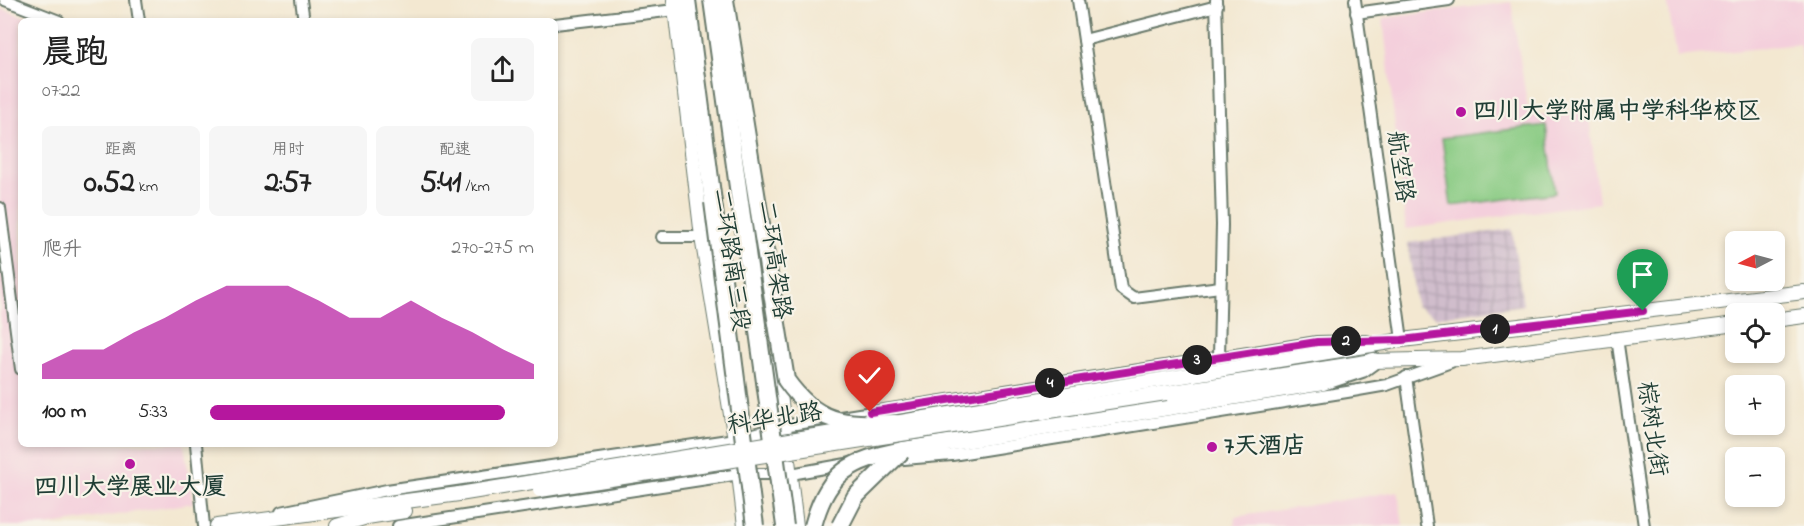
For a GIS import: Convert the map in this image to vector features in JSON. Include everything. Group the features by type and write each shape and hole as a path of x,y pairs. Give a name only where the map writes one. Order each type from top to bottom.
{"highway":[{"name":"二环高架路","path":"712,0 785,526"},
{"path":"725,0 786,380 800,399 814,411 834,421 852,424 895,423"},
{"path":"679,3 713,202 755,526"},
{"path":"713,202 729,391 746,526"},
{"path":"813,526 819,501 829,487 853,463 903,450 1323,382 1362,369 1373,361"},
{"path":"840,526 855,497 903,450"}],"main road":[{"name":"二环路南三段","path":"730,0 756,183 796,526"},
{"name":"二环路南三段","path":"679,3 702,237 735,439 746,526"},
{"name":"科华北路","path":"1165,386 1402,340 1804,292"},
{"path":"1785,319 1804,316"},
{"name":"科华北路","path":"337,526 367,517 460,498 895,423 1165,386 1373,361 1462,359 1725,325"},
{"path":"460,498 1165,386"},
{"name":"科华北路","path":"218,526 245,521 460,498"}],"street":[{"path":"5,0 51,18"},
{"path":"136,0 139,18"},
{"path":"302,0 304,18"},
{"path":"1078,0 1121,289 1134,298 1220,287"},
{"name":"航空路","path":"1354,0 1402,340"},
{"path":"1356,13 1449,0"},
{"path":"558,23 679,3"},
{"path":"1084,40 1217,3 1222,225 1219,356"},
{"path":"0,208 18,346"},
{"path":"662,237 702,237"},
{"name":"棕树北街","path":"1617,338 1644,526"},
{"path":"245,521 324,501 387,490 735,439 783,426 1219,356 1317,342 1402,340"},
{"path":"398,526 740,474 791,474 849,463 964,453 1347,392 1387,384 1462,359"},
{"path":"1406,377 1426,526"},
{"path":"196,447 204,526"}],"shaded area":[{"path":"1667,0 1804,0 1804,65 1799,44 1677,57"},
{"name":"四川大学附属中学科华校区","path":"1511,2 1529,116 1588,109 1599,203 1406,229 1383,18"},
{"path":"0,8 28,18 18,18 18,447 184,447 193,503 45,526 0,526"},
{"path":"1512,229 1523,305 1436,317 1416,306 1408,243"},
{"path":"1398,491 1403,526 1234,526 1235,517"}],"green space":[{"path":"1546,125 1555,193 1451,206 1442,138"}],"place":[{"name":"四川大学附属中学科华校区","path":"1461,112"},
{"name":"7天酒店","path":"1212,447"},
{"name":"四川大学展业大厦","path":"130,464"}],"route":[{"path":"870,412 1317,342 1402,340 1643,311"}]}
